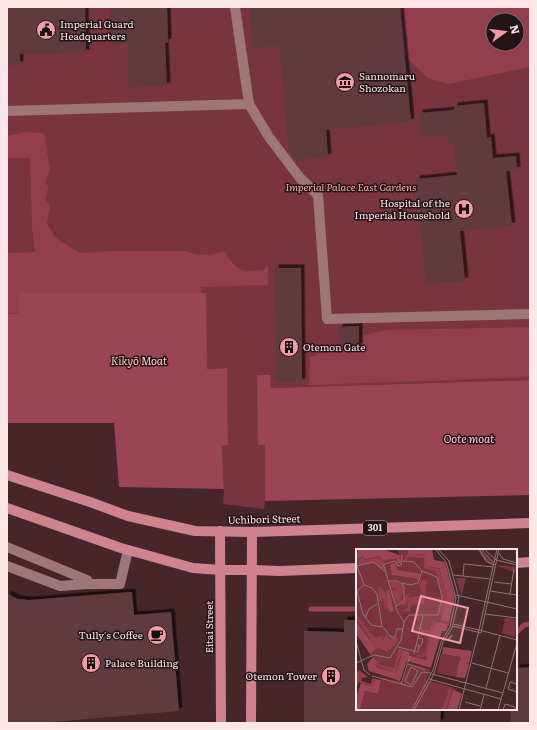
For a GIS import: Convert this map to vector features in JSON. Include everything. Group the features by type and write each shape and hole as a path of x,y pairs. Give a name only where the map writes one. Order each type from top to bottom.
{"main road":[{"name":"Uchibori Street","path":"7,475 128,516 195,531 252,532 530,522"},
{"path":"7,508 128,550 193,568 279,571 356,568"},
{"name":"Eitai Street","path":"220,531 221,723"},
{"path":"251,723 252,532"},
{"path":"517,563 530,562"}],"street":[{"path":"235,7 249,104 269,137 296,172 318,195 327,319 530,314"},
{"path":"7,111 249,104"},
{"path":"7,547 88,580 87,584"},
{"path":"7,566 60,586 120,584 128,550"}],"green space":[{"name":"Imperial Palace East Gardens","path":"7,7 530,7 530,380 271,388 269,375 258,445 265,445 264,509 223,504 224,489 222,446 228,445 227,368 206,369 206,293 19,293 7,313"}],"shaded area":[{"path":"391,7 530,7 530,67 448,84 428,78 408,59 395,37"},
{"path":"27,132 44,133 50,170 45,182 49,187 45,199 50,206 47,223 56,238 80,253 113,251 186,251 205,255 224,251 232,263 240,269 250,271 264,270 268,264 268,285 201,287 201,293 19,293 19,314 7,313 7,253 35,252 32,227 30,158 7,158 7,136"},
{"path":"530,327 530,377 309,385 310,357 326,351 362,350 364,335 387,330"}],"water":[{"name":"Kikyō Moat","path":"19,293 206,293 207,369 227,368 228,445 222,446 224,489 119,487 114,423 7,423 7,313 19,314"},
{"name":"Oote moat","path":"257,375 270,375 271,388 530,380 530,495 265,501 265,445 258,445"}],"building":[{"name":"Imperial Guard Headquarters","path":"7,7 85,7 86,53 20,54 20,65 7,65"},
{"path":"109,7 167,7 168,42 165,43 167,86 129,87 127,44 111,44"},
{"name":"Sannomaru Shozokan","path":"249,7 400,7 411,122 326,130 328,157 295,160 289,152 279,45 253,49"},
{"name":"Hospital of the Imperial Household","path":"484,103 487,138 491,137 493,158 516,156 517,170 506,171 512,226 460,231 465,281 426,284 416,179 457,175 454,144 449,144 448,135 421,137 419,113 454,110 454,106"},
{"name":"Otemon Gate","path":"275,268 301,268 302,382 276,382"},
{"path":"359,326 359,347 340,348 339,327"},
{"name":"Palace Building","path":"132,592 134,615 171,612 179,711 40,723 7,723 7,594 18,599 29,600"},
{"name":"Otemon Tower","path":"344,620 356,620 356,710 441,710 440,723 304,723 304,631 344,632"},
{"path":"530,667 530,723 511,723 510,710 517,710 517,668"}],"waterway":[{"path":"311,609 356,609"},
{"path":"517,632 524,625 530,624"}],"place":[{"name":"Imperial Guard Headquarters","path":"46,30"},
{"name":"Sannomaru Shozokan","path":"345,82"},
{"name":"Hospital of the Imperial Household","path":"464,209"},
{"name":"Otemon Gate","path":"289,347"},
{"name":"Tully's Coffee","path":"157,635"},
{"name":"Palace Building","path":"91,663"},
{"name":"Otemon Tower","path":"331,676"}]}
